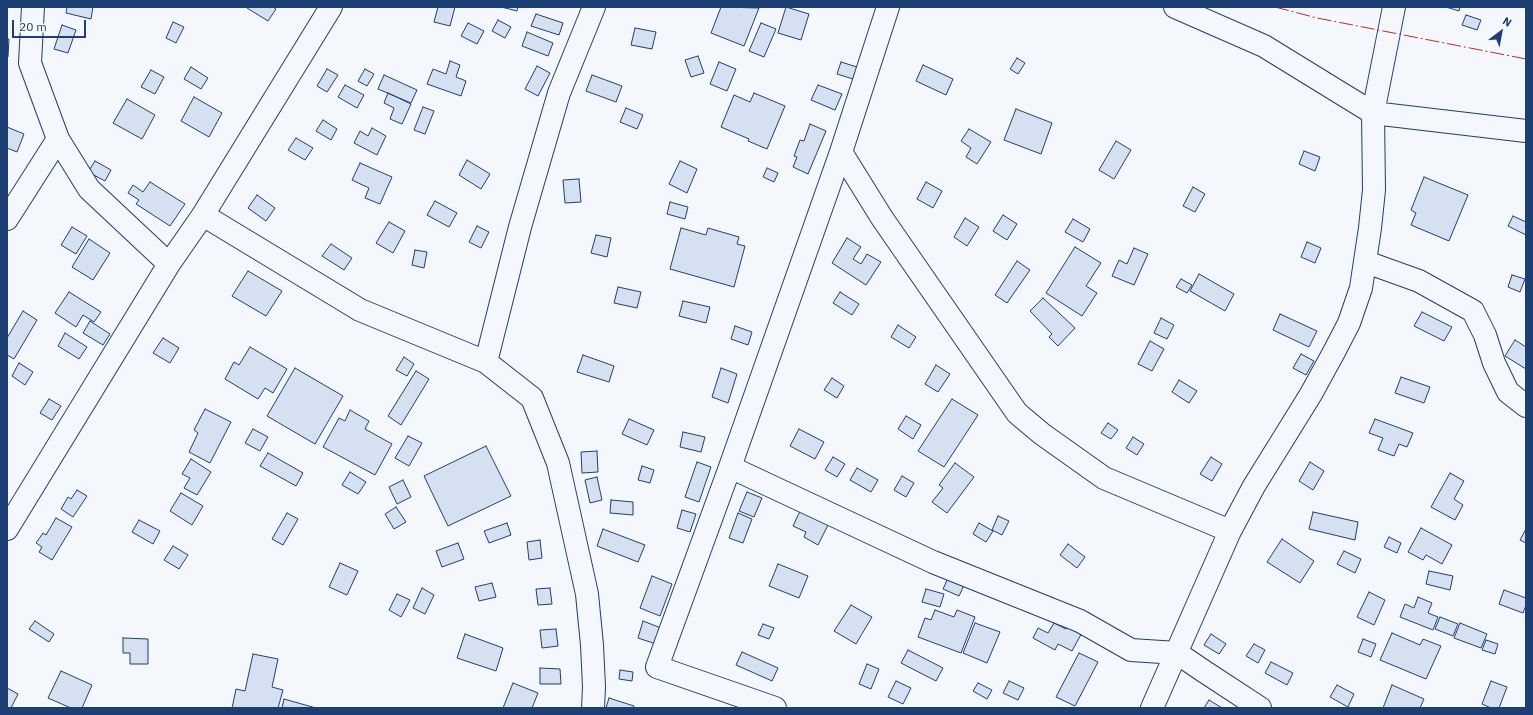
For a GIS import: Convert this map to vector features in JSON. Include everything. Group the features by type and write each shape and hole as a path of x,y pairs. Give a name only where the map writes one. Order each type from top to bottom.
{"street":[{"path":"33,7 30,62 58,139 89,189 169,264"},
{"path":"7,529 169,264 203,216 331,7"},
{"path":"486,362 520,227 559,93 594,7"},
{"path":"775,708 657,667 730,467 841,152 888,7"},
{"path":"1175,7 1264,46 1373,113 1526,131"},
{"path":"1152,708 1230,531 1254,486 1311,394 1334,352 1348,323 1361,288 1366,262 1374,190 1373,113 1394,7"},
{"path":"7,219 58,139"},
{"path":"841,152 882,218 1017,413 1042,434 1104,478 1230,531"},
{"path":"203,216 360,310 486,362 532,398 558,463 587,594 592,645 593,708"},
{"path":"1366,262 1419,281 1473,311 1485,335 1494,363 1508,392 1526,406"},
{"path":"730,467 933,562 1080,621 1131,650 1177,652 1260,708"}],"building":[{"path":"67,7 93,7 91,19 66,13"},
{"path":"273,7 276,9 268,21 247,8"},
{"path":"438,7 455,7 450,26 434,22"},
{"path":"501,7 518,7 517,11"},
{"path":"721,7 759,8 744,46 711,33"},
{"path":"786,7 809,14 801,40 778,33"},
{"path":"1446,7 1460,7 1459,11"},
{"path":"536,14 563,23 559,35 531,26"},
{"path":"1466,15 1481,20 1477,30 1462,25"},
{"path":"498,20 511,27 505,38 492,31"},
{"path":"173,22 184,27 176,43 166,38"},
{"path":"468,23 484,31 477,44 461,36"},
{"path":"761,23 776,29 764,57 749,51"},
{"path":"62,25 76,30 68,53 54,49"},
{"path":"635,28 656,32 652,49 631,45"},
{"path":"527,32 553,43 548,56 522,46"},
{"path":"7,39 9,39 8,57 7,57"},
{"path":"698,56 704,73 691,77 685,60"},
{"path":"1017,58 1025,63 1018,74 1010,69"},
{"path":"450,61 460,65 456,77 466,81 461,96 427,84 433,69 446,74"},
{"path":"719,62 736,69 727,91 710,84"},
{"path":"841,62 857,67 853,79 837,74"},
{"path":"923,65 953,79 946,95 916,81"},
{"path":"537,66 550,73 538,96 525,89"},
{"path":"191,67 208,78 201,89 184,79"},
{"path":"327,69 338,75 327,92 317,86"},
{"path":"365,69 374,74 367,86 358,81"},
{"path":"151,70 164,77 155,94 141,87"},
{"path":"384,75 417,90 411,103 378,89"},
{"path":"592,75 622,86 616,102 586,91"},
{"path":"345,85 364,95 357,108 338,97"},
{"path":"818,85 842,94 835,110 811,100"},
{"path":"388,93 411,104 402,124 390,119 394,108 384,103"},
{"path":"754,93 785,106 767,149 748,141 749,139 721,127 734,95 750,102"},
{"path":"194,97 222,113 209,137 181,121"},
{"path":"127,99 155,115 142,139 113,123"},
{"path":"423,107 434,111 425,134 414,130"},
{"path":"626,108 643,115 637,129 620,122"},
{"path":"1016,109 1052,123 1041,154 1004,140"},
{"path":"323,120 337,129 331,140 316,131"},
{"path":"810,124 826,131 808,174 793,167 797,157 794,156 800,140 804,141"},
{"path":"7,127 24,134 17,152 7,148"},
{"path":"372,128 386,136 377,155 354,143 360,131 368,136"},
{"path":"969,129 991,142 977,164 966,157 971,148 961,141"},
{"path":"296,138 313,148 305,160 288,150"},
{"path":"1116,141 1131,150 1114,179 1099,170"},
{"path":"1304,151 1320,157 1315,171 1299,164"},
{"path":"467,160 490,174 481,189 459,175"},
{"path":"95,161 111,170 105,181 88,172"},
{"path":"680,161 697,169 687,193 669,184"},
{"path":"360,163 392,177 380,204 365,198 369,188 352,180"},
{"path":"767,168 778,173 774,182 763,177"},
{"path":"1424,177 1468,195 1449,241 1411,225 1416,213 1411,210"},
{"path":"579,179 581,202 565,203 563,180"},
{"path":"150,182 185,204 170,226 136,204 139,200 128,193 133,185 143,192"},
{"path":"926,182 942,191 933,208 917,199"},
{"path":"1193,187 1205,194 1195,212 1183,206"},
{"path":"257,195 275,208 266,221 248,208"},
{"path":"435,201 457,213 449,227 427,215"},
{"path":"670,202 688,207 685,219 667,214"},
{"path":"1003,215 1017,224 1007,240 993,231"},
{"path":"1513,216 1526,222 1526,235 1508,226"},
{"path":"965,218 979,227 967,246 954,237"},
{"path":"1073,219 1090,229 1083,242 1065,232"},
{"path":"389,222 405,231 393,253 376,243"},
{"path":"477,226 489,232 481,248 469,242"},
{"path":"72,227 87,236 76,254 61,245"},
{"path":"681,228 706,235 708,228 739,237 737,244 745,246 734,287 670,269"},
{"path":"596,235 611,238 607,257 591,253"},
{"path":"847,238 861,247 853,259 861,264 867,254 881,262 866,285 832,263"},
{"path":"89,239 110,253 93,280 72,267"},
{"path":"1307,242 1321,248 1315,263 1301,257"},
{"path":"331,244 352,258 344,270 322,256"},
{"path":"1075,247 1101,263 1086,286 1097,293 1082,316 1046,293"},
{"path":"1134,248 1148,254 1134,285 1112,276 1119,260 1127,264"},
{"path":"415,250 427,252 424,268 412,265"},
{"path":"1017,261 1030,270 1007,303 995,295"},
{"path":"248,271 282,291 266,316 232,296"},
{"path":"1199,274 1234,294 1225,311 1190,291"},
{"path":"1512,275 1525,279 1520,292 1508,287"},
{"path":"1181,279 1192,285 1187,293 1176,287"},
{"path":"618,287 641,292 637,308 614,303"},
{"path":"69,292 101,312 94,322 83,315 76,327 55,313"},
{"path":"840,292 859,304 852,315 833,303"},
{"path":"1043,298 1075,328 1058,346 1049,337 1052,334 1030,311"},
{"path":"683,301 710,307 706,323 679,316"},
{"path":"23,311 37,320 14,359 7,355 7,338"},
{"path":"1422,312 1452,327 1444,341 1414,326"},
{"path":"1280,314 1317,331 1309,347 1273,330"},
{"path":"1161,318 1174,325 1167,339 1154,333"},
{"path":"90,321 110,334 103,345 83,333"},
{"path":"898,325 916,337 909,348 891,337"},
{"path":"735,326 752,332 748,345 731,339"},
{"path":"65,333 87,347 79,359 58,346"},
{"path":"163,338 179,348 170,363 153,353"},
{"path":"1515,340 1526,347 1526,369 1505,356"},
{"path":"1150,341 1164,349 1152,371 1138,364"},
{"path":"250,347 287,369 273,393 265,388 258,399 225,379 234,362 239,365"},
{"path":"1301,354 1314,361 1306,375 1293,368"},
{"path":"583,355 614,366 609,382 577,372"},
{"path":"404,357 414,364 407,376 396,370"},
{"path":"19,363 33,372 25,385 12,376"},
{"path":"936,365 950,374 938,392 925,384"},
{"path":"295,368 343,396 315,444 267,416"},
{"path":"721,368 737,374 728,403 712,397"},
{"path":"416,371 429,379 401,425 388,416"},
{"path":"1401,377 1430,387 1424,403 1395,393"},
{"path":"832,378 844,386 837,398 824,390"},
{"path":"1179,380 1197,391 1189,403 1172,392"},
{"path":"49,399 61,406 52,420 40,413"},
{"path":"952,399 978,415 944,467 918,451"},
{"path":"205,409 231,422 210,463 189,452 198,433 194,430"},
{"path":"350,410 369,421 365,429 392,444 375,475 323,447 339,418 345,421"},
{"path":"906,416 921,425 913,439 898,429"},
{"path":"629,419 654,430 647,445 622,434"},
{"path":"1375,419 1413,433 1407,447 1399,444 1394,456 1378,450 1383,438 1369,433"},
{"path":"1108,423 1118,430 1111,439 1101,433"},
{"path":"253,429 268,437 260,451 245,443"},
{"path":"799,429 824,442 815,459 790,446"},
{"path":"683,432 705,437 701,452 680,447"},
{"path":"408,436 422,443 409,466 395,458"},
{"path":"1133,437 1144,444 1137,455 1126,448"},
{"path":"486,446 511,496 448,526 424,476"},
{"path":"597,451 598,472 582,473 581,452"},
{"path":"268,453 303,473 296,486 260,466"},
{"path":"833,457 845,464 837,477 825,470"},
{"path":"1211,457 1222,464 1212,481 1200,474"},
{"path":"191,459 211,472 197,495 184,488 190,478 182,474"},
{"path":"697,462 711,467 699,502 685,497"},
{"path":"1310,462 1324,471 1313,490 1299,481"},
{"path":"955,463 974,477 947,513 932,502 943,488 939,485"},
{"path":"642,466 654,470 650,483 638,480"},
{"path":"857,468 878,480 871,492 850,480"},
{"path":"350,472 366,482 358,494 342,485"},
{"path":"1450,473 1464,481 1454,499 1463,505 1455,520 1431,507"},
{"path":"902,476 914,483 906,497 894,490"},
{"path":"597,477 602,500 590,503 585,480"},
{"path":"403,480 411,497 397,504 389,487"},
{"path":"77,490 87,496 73,517 61,509 68,497 71,499"},
{"path":"747,492 762,498 754,517 739,511"},
{"path":"181,493 203,506 192,525 170,511"},
{"path":"611,500 633,502 633,515 610,513"},
{"path":"396,507 406,522 394,529 385,514"},
{"path":"801,509 829,523 818,545 804,537 806,532 793,526"},
{"path":"682,510 696,514 690,532 677,528"},
{"path":"1313,512 1358,522 1355,540 1309,529"},
{"path":"287,513 298,519 283,545 272,539"},
{"path":"738,513 752,519 743,543 729,538"},
{"path":"998,516 1009,521 1002,535 992,530"},
{"path":"56,518 72,527 52,560 39,552 42,547 36,543 43,533 46,535"},
{"path":"139,520 160,531 153,544 132,532"},
{"path":"507,523 511,535 489,543 484,531"},
{"path":"979,523 993,531 986,542 973,534"},
{"path":"1421,528 1452,545 1442,564 1426,555 1423,560 1408,552"},
{"path":"603,529 645,545 638,562 597,546"},
{"path":"1526,529 1526,543 1520,540"},
{"path":"1389,537 1401,543 1397,553 1384,547"},
{"path":"1282,539 1314,561 1300,583 1267,562"},
{"path":"540,540 542,558 529,560 527,542"},
{"path":"458,543 464,559 442,567 436,551"},
{"path":"1068,544 1085,557 1077,568 1060,555"},
{"path":"173,546 188,555 179,569 164,560"},
{"path":"1344,551 1361,559 1355,573 1337,564"},
{"path":"340,563 358,571 347,595 329,587"},
{"path":"778,564 808,576 799,598 769,586"},
{"path":"1429,571 1453,576 1450,590 1426,584"},
{"path":"950,574 966,581 959,596 943,589"},
{"path":"652,576 672,584 660,616 640,608"},
{"path":"492,583 496,597 479,601 475,587"},
{"path":"422,588 434,595 425,614 413,608"},
{"path":"550,588 552,604 538,605 536,589"},
{"path":"926,589 944,594 940,607 922,602"},
{"path":"1504,590 1526,598 1526,605 1523,613 1499,604"},
{"path":"1369,592 1385,600 1374,625 1357,617"},
{"path":"397,594 410,600 401,617 389,610"},
{"path":"1418,597 1432,603 1428,613 1438,617 1433,630 1400,617 1405,604 1414,608"},
{"path":"851,605 872,617 856,644 834,631"},
{"path":"935,610 954,617 957,610 975,617 961,653 918,637 925,618 931,620"},
{"path":"1440,617 1458,624 1453,636 1435,629"},
{"path":"35,621 54,634 49,642 29,629"},
{"path":"643,621 661,628 656,644 638,638"},
{"path":"1070,622 1084,629 1072,651 1058,644 1055,650 1033,638 1038,628 1048,633 1054,623 1066,629"},
{"path":"975,623 1000,632 987,663 963,653"},
{"path":"1460,623 1487,634 1481,648 1454,638"},
{"path":"763,624 774,628 769,639 758,635"},
{"path":"556,629 558,646 542,648 540,630"},
{"path":"1392,633 1420,645 1423,639 1441,646 1426,679 1380,660"},
{"path":"465,634 503,648 496,671 457,658"},
{"path":"1211,634 1226,644 1219,654 1204,645"},
{"path":"123,638 148,639 148,664 130,664 130,653 123,653"},
{"path":"1363,639 1376,644 1371,657 1358,652"},
{"path":"1486,640 1498,644 1495,654 1482,650"},
{"path":"1254,644 1265,650 1258,663 1246,656"},
{"path":"908,650 943,668 936,681 901,663"},
{"path":"742,652 778,668 772,681 736,665"},
{"path":"1079,653 1098,662 1075,706 1056,697"},
{"path":"253,654 278,659 272,687 283,690 278,708 232,708 236,689 245,691"},
{"path":"1271,662 1293,673 1287,685 1265,673"},
{"path":"867,664 879,669 871,689 859,684"},
{"path":"540,668 560,669 561,684 540,684"},
{"path":"620,670 633,672 632,681 619,679"},
{"path":"61,671 92,685 82,708 71,708 48,698"},
{"path":"896,681 911,688 903,704 888,697"},
{"path":"1009,681 1024,688 1018,700 1003,693"},
{"path":"1491,681 1507,687 1499,708 1491,708 1482,704"},
{"path":"513,683 538,693 532,708 503,708"},
{"path":"978,683 992,690 987,699 973,691"},
{"path":"1337,685 1354,694 1348,707 1330,697"},
{"path":"1392,685 1424,699 1420,708 1383,708"},
{"path":"7,688 18,694 11,708 7,708"},
{"path":"609,698 634,706 633,708 606,708"},
{"path":"284,699 316,708 282,708"},
{"path":"1209,700 1222,708 1204,708"}],"power":[{"path":"1275,7 1317,18 1526,59"}]}
